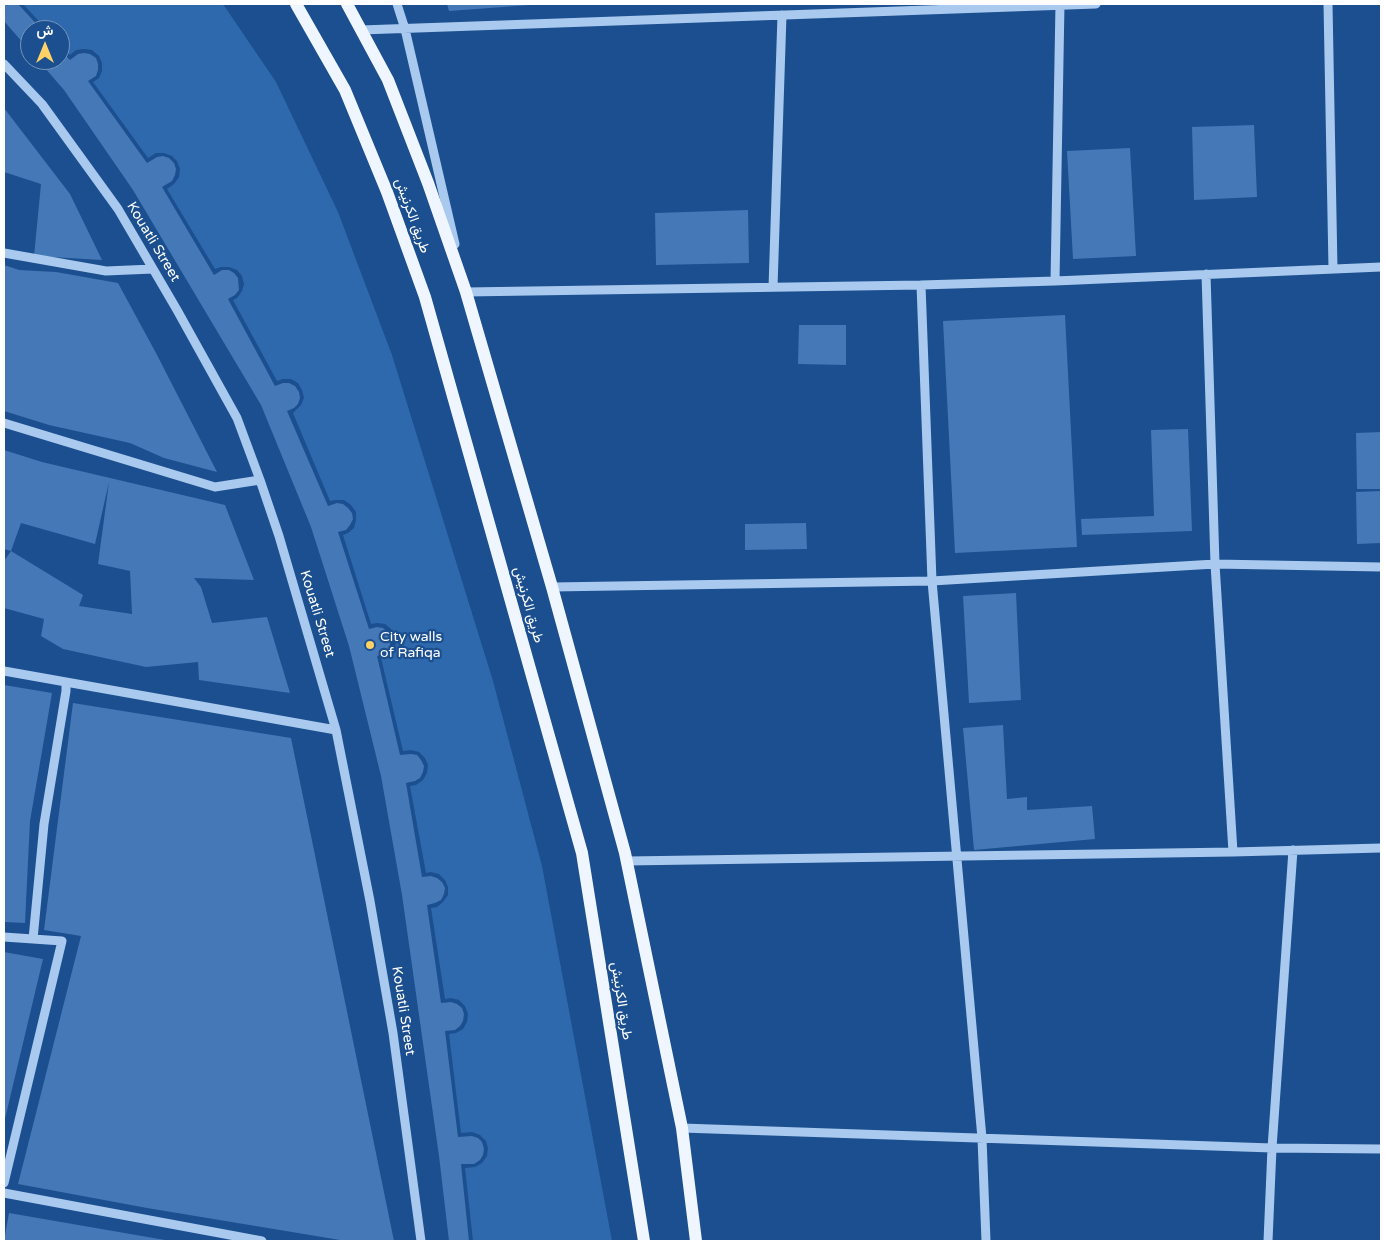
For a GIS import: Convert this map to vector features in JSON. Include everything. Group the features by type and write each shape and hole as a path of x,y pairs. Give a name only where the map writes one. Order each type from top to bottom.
{"main road":[{"name":"طريق الكرنيش","path":"296,4 345,90 387,192 425,297 582,853 644,1241"},
{"name":"طريق الكرنيش","path":"347,4 388,80 428,184 466,292 552,587 627,861 682,1128 696,1241"}],"street":[{"path":"397,4 405,29 466,292 921,285 1381,267"},
{"path":"361,30 1096,4"},
{"path":"1328,4 1333,269"},
{"path":"1055,281 1060,5"},
{"path":"773,287 782,15"},
{"name":"Kouatli Street","path":"4,64 48,112 118,209 237,418 260,480 282,545 336,730 370,901 393,1034 420,1241"},
{"path":"4,253 106,271 153,269"},
{"path":"1206,274 1215,564 1233,852"},
{"path":"921,285 932,581 982,1138 986,1241"},
{"path":"4,423 215,487 260,480"},
{"path":"552,587 932,581 1215,564 1381,567"},
{"path":"4,671 336,730"},
{"path":"33,939 44,824 66,682"},
{"path":"627,861 1381,848"},
{"path":"1268,1241 1272,1148 1293,850"},
{"path":"4,937 62,942 4,1183"},
{"path":"682,1128 1272,1148 1381,1149"},
{"path":"4,1193 262,1241"}],"shaded area":[{"path":"23,4 223,4 276,82 338,212 392,355 493,681 542,866 612,1241 473,1241 465,1168 475,1167 482,1163 487,1156 488,1148 486,1141 480,1135 472,1132 461,1133 449,1034 463,1029 467,1022 468,1014 465,1006 459,1000 445,999 431,908 437,907 443,902 448,895 448,887 445,880 439,874 426,873 410,786 416,785 423,780 427,773 428,765 425,758 419,752 403,751 381,658 386,657 392,652 396,644 395,636 385,624 371,624 343,535 354,528 356,512 344,500 330,501 293,413 301,405 304,398 302,390 298,383 291,379 277,381 233,300 242,291 244,284 242,276 237,270 229,267 215,269 167,189 179,177 180,169 177,161 172,156 164,153 156,153 148,158 93,82 99,78 102,71 102,63 99,56 92,50 84,49 76,50 70,55 70,20 38,20"}],"building":[{"path":"4,4 18,4 33,20 20,20 20,39 4,21"},
{"path":"447,4 530,4 530,5 449,11"},
{"name":"City walls of Rafiqa","path":"78,54 90,54 96,58 98,70 96,76 88,81 147,163 163,156 169,158 174,163 176,169 172,181 162,187 214,275 222,270 229,270 238,278 239,290 228,299 275,386 289,383 295,386 299,392 298,404 287,411 328,506 337,503 343,504 352,513 353,519 350,525 346,530 338,532 369,629 383,628 391,637 389,650 377,656 400,755 417,755 424,766 420,778 406,783 422,877 431,876 437,878 445,888 441,900 427,905 441,1003 451,1002 457,1004 462,1008 464,1014 460,1026 455,1030 445,1031 458,1137 472,1136 478,1138 482,1142 484,1149 480,1160 474,1164 461,1164 469,1241 449,1241 439,1156 402,895 381,776 349,646 311,527 261,405 133,190 64,90 47,70 70,70 70,60"},
{"path":"4,108 70,194 102,260 34,256 41,184 4,172"},
{"path":"1254,125 1257,197 1194,200 1192,127"},
{"path":"1130,148 1136,256 1073,259 1067,151"},
{"path":"748,210 749,263 656,265 655,213"},
{"path":"4,265 19,270 56,272 118,283 217,472 164,458 130,443 49,425 4,411"},
{"path":"1065,315 1077,547 955,553 943,321"},
{"path":"799,325 846,325 846,365 798,364"},
{"path":"1188,429 1192,531 1082,535 1081,519 1154,516 1151,430"},
{"path":"1381,432 1381,489 1357,489 1356,433"},
{"path":"4,450 42,462 225,505 254,580 194,578 201,587 212,623 267,617 290,693 199,680 198,662 146,667 63,649 41,636 44,619 4,608 4,561 11,551 4,549","holes":["109,482 98,564 130,571 132,614 79,606 83,595 11,551 21,523 95,544"]},
{"path":"1381,491 1381,543 1357,544 1356,492"},
{"path":"806,523 807,549 745,550 745,524"},
{"path":"1016,593 1021,700 969,703 963,596"},
{"path":"4,685 52,693 30,821 25,923 4,922"},
{"path":"73,703 291,738 394,1241 346,1241 147,1208 18,1184 81,936 44,930"},
{"path":"1003,725 1007,799 1027,797 1027,810 1092,806 1095,839 974,850 963,728"},
{"path":"4,952 43,959 4,1123"},
{"path":"9,1213 165,1240 165,1241 4,1241"}],"place":[{"name":"City walls of Rafiqa","path":"370,645"}]}
